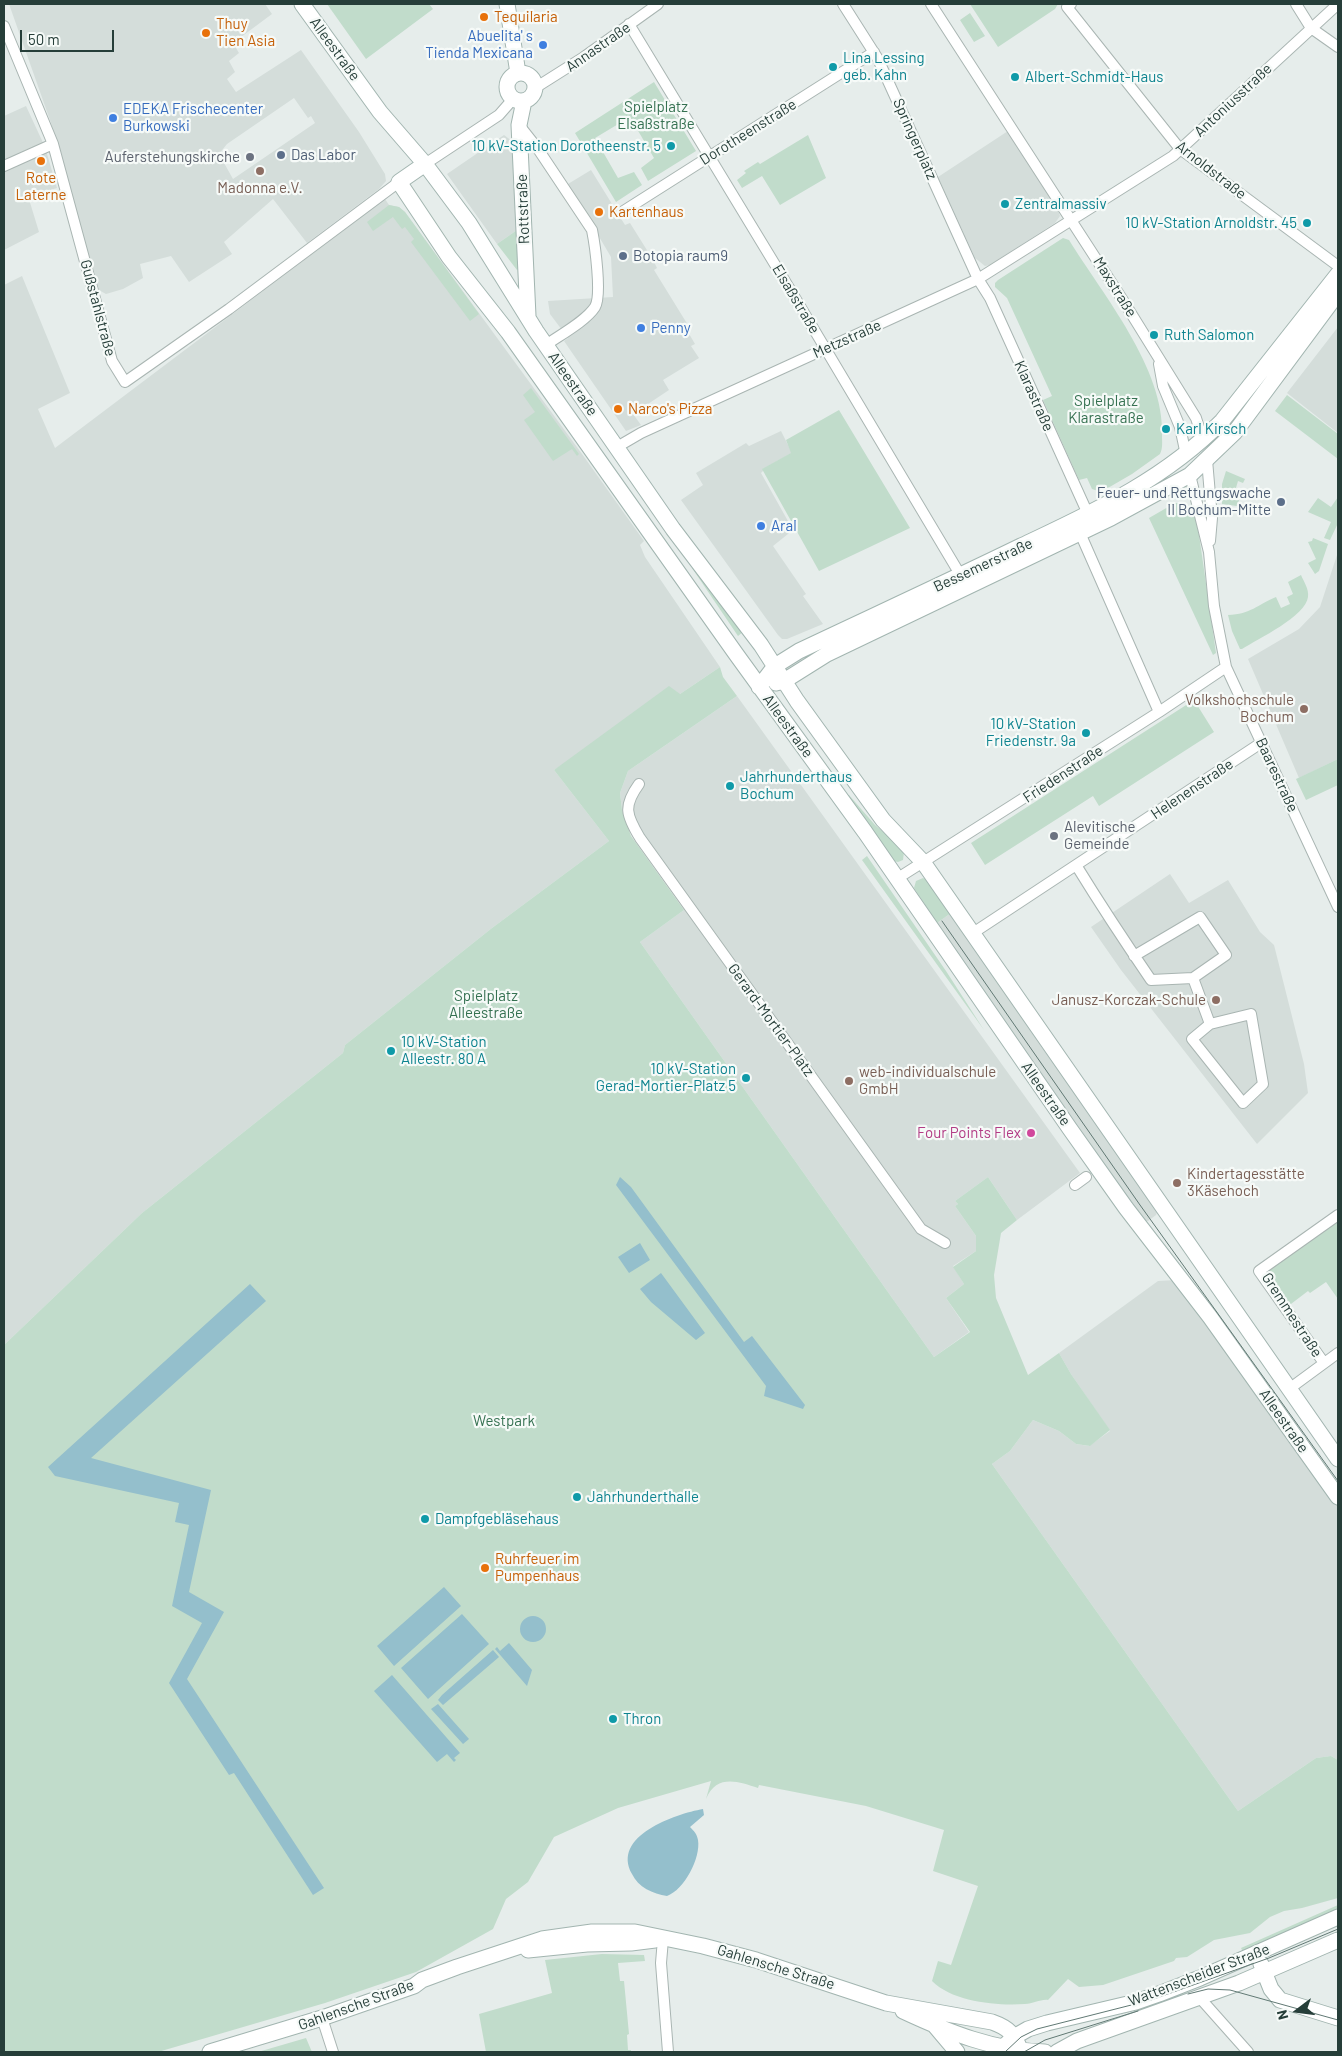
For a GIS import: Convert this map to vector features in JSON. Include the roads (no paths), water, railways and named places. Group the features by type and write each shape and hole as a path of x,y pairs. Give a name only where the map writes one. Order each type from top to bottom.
{"main road":[{"path":"507,4 518,73 531,76 536,88 533,95 519,100"},
{"name":"Alleestraße","path":"302,5 380,112 425,164 469,223 546,345 673,529 750,630 882,820 923,862 1338,1459"},
{"name":"Rottstraße","path":"518,73 511,78 507,85 508,90 519,100 528,317"},
{"path":"400,182 425,164"},
{"name":"Alleestraße","path":"400,182 449,257 527,359 898,878 1076,1137 1210,1317 1338,1497"},
{"name":"Bessemerstraße","path":"775,666 799,651 962,576 1143,485 1204,440 1247,392 1338,274"},
{"name":"Bessemerstraße","path":"784,681 827,654 1139,504 1190,475 1235,432 1338,293"},
{"name":"Alleestraße","path":"527,359 546,345"},
{"path":"1204,440 1207,460"},
{"path":"1186,455 1190,475"},
{"name":"Alleestraße","path":"760,687 775,666"},
{"name":"Alleestraße","path":"760,687 784,681"},
{"name":"Wattenscheider Straße","path":"1001,2050 1014,2037 1028,2030 1047,2023 1136,2002 1200,1978 1338,1917"},
{"name":"Gahlensche Straße","path":"210,2052 322,2018 407,1989 422,1980 500,1952 542,1939 592,1932 635,1932 703,1946 756,1960 886,2002 992,2022 1007,2027 1014,2037"},
{"name":"Wattenscheider Straße","path":"1056,2052 1078,2041 1200,1998 1264,1973 1338,1940"},
{"path":"1256,1954 1271,1989 1280,2000 1338,2018"},
{"name":"Gahlensche Straße","path":"886,2002 935,2026 1001,2050"},
{"name":"Gahlensche Straße","path":"935,2026 951,2050"},
{"path":"1020,2051 1028,2030"},
{"path":"1014,2037 1020,2051"},
{"path":"1001,2050 1045,2052"}],"street":[{"name":"Annastraße","path":"536,88 584,57 658,4"},
{"name":"Springerplatz","path":"843,4 874,52 978,279"},
{"path":"931,4 1071,220"},
{"path":"1296,4 1312,28 1338,48"},
{"name":"Antoniusstraße","path":"1071,220 1173,156 1338,4"},
{"name":"Arnoldstraße","path":"1069,5 1180,149 1338,266"},
{"name":"Elsaßstraße","path":"629,24 962,576"},
{"name":"Gußstahlstraße","path":"4,26 52,144 112,361 125,382 229,309 400,182"},
{"name":"Dorotheenstraße","path":"622,212 874,52"},
{"path":"425,164 519,100"},
{"path":"520,125 592,230 595,246 598,296 596,306 589,314 546,345"},
{"path":"4,166 52,144"},
{"name":"Metzstraße","path":"617,447 641,433 978,279 1071,220"},
{"name":"Maxstraße","path":"1071,220 1092,250 1196,418 1204,440"},
{"name":"Klarastraße","path":"978,279 990,298 1088,514"},
{"name":"Maxstraße","path":"1157,356 1163,386 1180,427 1186,455"},
{"name":"Baarestraße","path":"1207,460 1212,518 1208,552"},
{"name":"Baarestraße","path":"1190,475 1208,552 1214,606 1226,667 1261,743 1334,887 1338,907"},
{"path":"1080,532 1159,712"},
{"name":"Friedenstraße","path":"898,878 1159,712 1226,667"},
{"name":"Helenenstraße","path":"973,933 1261,743"},
{"name":"Gerard-Mortier-Platz","path":"639,784 629,798 628,807 633,826 640,838 921,1230 945,1243"},
{"path":"1076,865 1105,912 1134,956 1151,980 1193,978 1226,955 1200,918 1134,956"},
{"path":"1193,978 1210,1024"},
{"path":"1251,1014 1263,1084 1243,1103 1192,1039 1210,1024 1251,1014"},
{"path":"1075,1185 1086,1177"},
{"name":"Gremmestraße","path":"1324,1363 1259,1271 1338,1215"},
{"path":"1288,1389 1338,1353"},
{"path":"664,1938 661,1964 668,2052"},
{"path":"1200,1998 1248,2052"},
{"path":"322,2018 333,2052"}],"water":[{"path":"620,1177 631,1187 744,1342 752,1336 805,1405 803,1409 764,1396 766,1386 616,1185"},
{"path":"640,1243 650,1260 629,1273 618,1257"},
{"path":"661,1273 705,1333 696,1340 651,1302 640,1289"},
{"path":"250,1284 266,1301 91,1458 211,1490 189,1592 224,1612 187,1679 324,1888 313,1895 234,1773 229,1775 169,1683 202,1623 172,1606 189,1525 175,1522 179,1503 55,1476 48,1467"},
{"path":"444,1587 461,1606 394,1666 377,1646"},
{"path":"462,1614 489,1644 428,1699 401,1668"},
{"path":"533,1616 542,1620 546,1629 542,1638 533,1642 524,1638 520,1629 524,1620"},
{"path":"509,1643 532,1670 527,1686 495,1649 497,1647 500,1651"},
{"path":"493,1650 499,1657 443,1705 438,1700 442,1695"},
{"path":"392,1675 460,1753 454,1758 456,1760 454,1762 447,1754 437,1762 374,1691"},
{"path":"438,1704 469,1739 463,1744 431,1709"},
{"path":"703,1809 704,1815 690,1827 698,1840 697,1856 690,1872 679,1887 667,1896 651,1892 638,1883 632,1874 628,1861 630,1849 638,1838 649,1829 663,1822"}],"tram line":[{"path":"942,921 1140,1205 1338,1481"},
{"path":"1005,2052 1021,2037 1037,2029 1151,2000 1269,1958 1338,1929"},
{"path":"1188,1994 1208,1989 1230,1990 1338,2020"},
{"path":"1024,2052 1045,2040 1138,2011"}],"place":[{"name":"Tequilaria","path":"484,17"},
{"name":"Thuy Tien Asia","path":"206,33"},
{"name":"Abuelita' s Tienda Mexicana","path":"543,45"},
{"name":"Lina Lessing geb. Kahn","path":"833,67"},
{"name":"Albert-Schmidt-Haus","path":"1015,77"},
{"name":"EDEKA Frischecenter Burkowski","path":"113,118"},
{"name":"10 kV-Station Dorotheenstr. 5","path":"671,146"},
{"name":"Das Labor","path":"281,155"},
{"name":"Auferstehungskirche","path":"250,157"},
{"name":"Rote Laterne","path":"41,161"},
{"name":"Madonna e.V.","path":"260,171"},
{"name":"Zentralmassiv","path":"1005,204"},
{"name":"Kartenhaus","path":"599,212"},
{"name":"10 kV-Station Arnoldstr. 45","path":"1307,223"},
{"name":"Botopia raum9","path":"623,256"},
{"name":"Penny","path":"641,328"},
{"name":"Ruth Salomon","path":"1154,335"},
{"name":"Narco's Pizza","path":"618,409"},
{"name":"Karl Kirsch","path":"1166,429"},
{"name":"Feuer- und Rettungswache II Bochum-Mitte","path":"1281,502"},
{"name":"Aral","path":"761,526"},
{"name":"Volkshochschule Bochum","path":"1304,709"},
{"name":"10 kV-Station Friedenstr. 9a","path":"1086,733"},
{"name":"Jahrhunderthaus Bochum","path":"730,786"},
{"name":"Alevitische Gemeinde","path":"1054,836"},
{"name":"Janusz-Korczak-Schule","path":"1216,1000"},
{"name":"10 kV-Station Alleestr. 80 A","path":"391,1051"},
{"name":"10 kV-Station Gerad-Mortier-Platz 5","path":"746,1078"},
{"name":"web-individualschule GmbH","path":"849,1081"},
{"name":"Four Points Flex","path":"1031,1133"},
{"name":"Kindertagesstätte 3Käsehoch","path":"1177,1183"},
{"name":"Jahrhunderthalle","path":"577,1497"},
{"name":"Dampfgebläsehaus","path":"425,1519"},
{"name":"Ruhrfeuer im Pumpenhaus","path":"485,1568"},
{"name":"Thron","path":"613,1719"}],"park label":[{"name":"Spielplatz Elsaßstraße","path":"656,116"},
{"name":"Spielplatz Klarastraße","path":"1106,410"},
{"name":"Spielplatz Alleestraße","path":"486,1004"},
{"name":"Westpark","path":"504,1421"}]}
